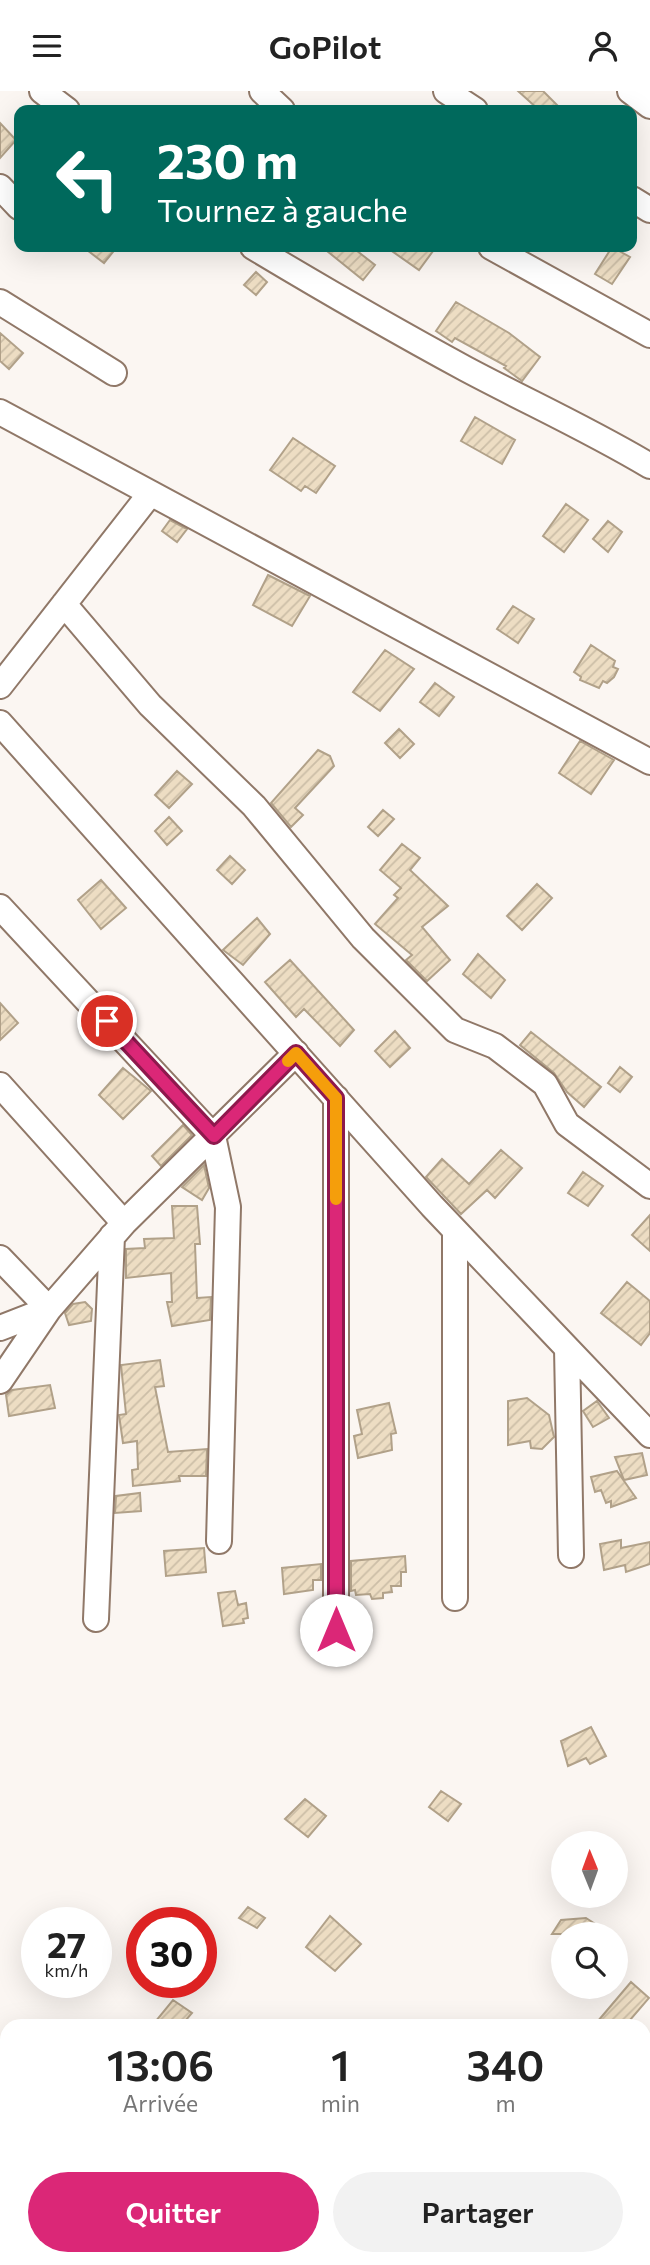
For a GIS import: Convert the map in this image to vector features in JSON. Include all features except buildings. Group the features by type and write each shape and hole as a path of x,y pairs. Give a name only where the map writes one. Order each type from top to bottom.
{"street":[{"path":"42,91 60,105"},
{"path":"262,91 277,105"},
{"path":"446,91 467,105"},
{"path":"630,91 650,106"},
{"path":"0,187 14,202"},
{"path":"261,252 352,306 469,370 588,429 650,466"},
{"path":"500,252 650,335"},
{"path":"0,302 114,373"},
{"path":"0,412 650,762"},
{"path":"4,672 64,604 150,494"},
{"path":"64,604 150,705 254,806 363,938 455,1030 495,1046 545,1084 567,1124 650,1186"},
{"path":"0,723 456,1231 650,1435"},
{"path":"0,907 214,1136 228,1207 219,1541"},
{"path":"0,1381 49,1309 118,1230 296,1053"},
{"path":"0,1085 118,1230 96,1619"},
{"path":"336,1098 336,1630"},
{"path":"455,1598 456,1231"},
{"path":"0,1258 49,1309"},
{"path":"0,1328 49,1309"},
{"path":"567,1348 571,1555"}],"slow traffic":[{"path":"288,1061 296,1053 336,1098 336,1199"}],"route":[{"path":"107,1021 214,1136 296,1053 336,1098 336,1630"}]}
